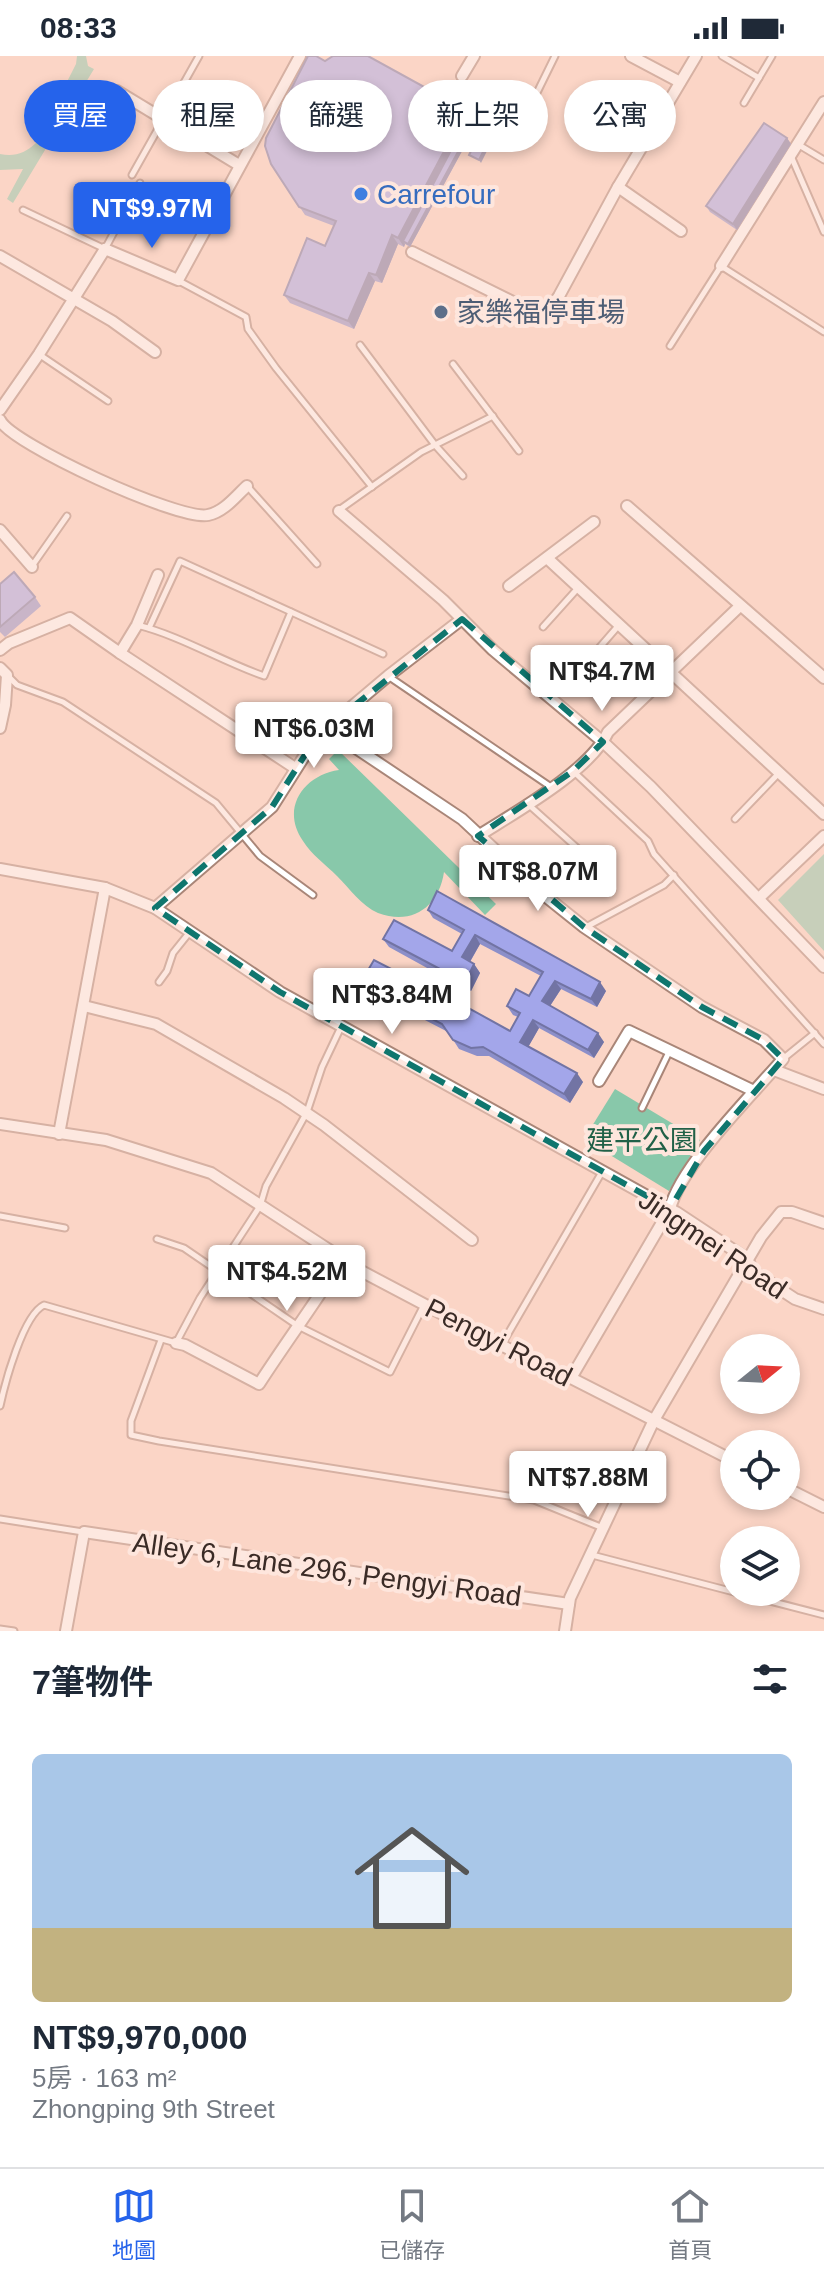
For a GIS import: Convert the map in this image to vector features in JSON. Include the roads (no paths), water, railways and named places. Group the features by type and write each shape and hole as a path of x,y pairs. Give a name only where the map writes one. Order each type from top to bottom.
{"street":[{"path":"0,410 105,249 178,280 300,56"},
{"path":"462,76 474,56"},
{"path":"631,56 680,82"},
{"path":"412,252 533,312 547,311 559,296 618,187 696,56"},
{"path":"721,266 824,102"},
{"path":"218,152 239,165"},
{"path":"618,187 681,231"},
{"path":"0,256 112,321 155,352"},
{"path":"0,420 3,427 41,450 139,498 188,514 206,516 219,511 247,486"},
{"path":"627,506 824,677"},
{"path":"339,511 443,600 557,705 603,742 824,967"},
{"path":"509,586 594,522"},
{"path":"0,530 32,567"},
{"path":"547,558 824,814"},
{"path":"120,653 137,625 158,575"},
{"path":"478,836 573,771 603,742 608,732 740,606"},
{"path":"0,650 9,643 70,618 295,768"},
{"path":"155,908 272,807 317,736 462,619"},
{"path":"0,728 5,705 4,671"},
{"path":"326,728 462,819 539,891 584,927 702,1007 764,1040 783,1059 704,1151 673,1197 670,1209 571,1378"},
{"path":"759,898 824,836"},
{"name":"Jingmei Road","path":"0,869 105,888 155,908 280,992 670,1209 747,1259 754,1272 795,1299 824,1309"},
{"path":"59,1134 105,888"},
{"path":"84,1006 156,1024 307,1112 472,1240"},
{"path":"599,1081 629,1031 754,1091"},
{"path":"774,1070 824,1089"},
{"name":"Pengyi Road","path":"0,1124 106,1140 211,1173 342,1260 541,1366 571,1378 720,1454"},
{"path":"565,1631 569,1604 654,1420 747,1259 781,1212 792,1212 824,1223"},
{"path":"176,1343 259,1384 342,1260"},
{"path":"800,1495 824,1507"},
{"path":"66,1631 84,1532"},
{"name":"Alley 6, Lane 296, Pengyi Road","path":"84,1532 569,1604"}],"lane":[{"path":"185,80 199,56"},
{"path":"543,80 555,56"},
{"path":"722,56 759,78"},
{"path":"744,103 772,56"},
{"path":"132,175 152,139"},
{"path":"799,145 824,160"},
{"path":"791,156 824,232"},
{"path":"23,210 105,249 140,183"},
{"path":"670,346 721,266 824,332"},
{"path":"178,280 246,317 248,329 276,368 372,487"},
{"path":"360,345 435,445 463,476"},
{"path":"39,354 108,401"},
{"path":"453,364 519,451"},
{"path":"339,511 406,461 493,416"},
{"path":"247,486 317,564"},
{"path":"32,567 67,516"},
{"path":"149,628 180,561 383,654"},
{"path":"543,627 578,587"},
{"path":"137,625 264,676 291,612"},
{"path":"580,670 619,625"},
{"path":"4,671 17,685 63,702 216,803 260,856 313,895"},
{"path":"388,676 551,787"},
{"path":"573,771 648,841 654,854 824,1044"},
{"path":"735,819 779,772"},
{"path":"528,804 604,872"},
{"path":"584,927 664,885 674,875"},
{"path":"159,982 167,971 173,953 190,933"},
{"path":"0,1406 12,1360 39,1307 44,1305 176,1343 200,1298 260,1206 266,1186 307,1112 322,1067 341,1027"},
{"path":"783,1059 815,1033"},
{"path":"642,1108 669,1051"},
{"path":"501,1345 602,1172"},
{"path":"0,1216 65,1228"},
{"path":"157,1239 184,1248 298,1326 390,1372 425,1304"},
{"path":"161,1340 131,1421 131,1435 534,1500 603,1528"},
{"name":"Alley 6, Lane 296, Pengyi Road","path":"0,1519 84,1532"},
{"path":"591,1554 720,1588"},
{"path":"789,1606 824,1615"},
{"path":"0,1629 14,1631"}],"place":[{"name":"Carrefour","path":"361,194"},
{"name":"家樂福停車場","path":"441,312"}],"park label":[{"name":"建平公園","path":"642,1140"}]}
